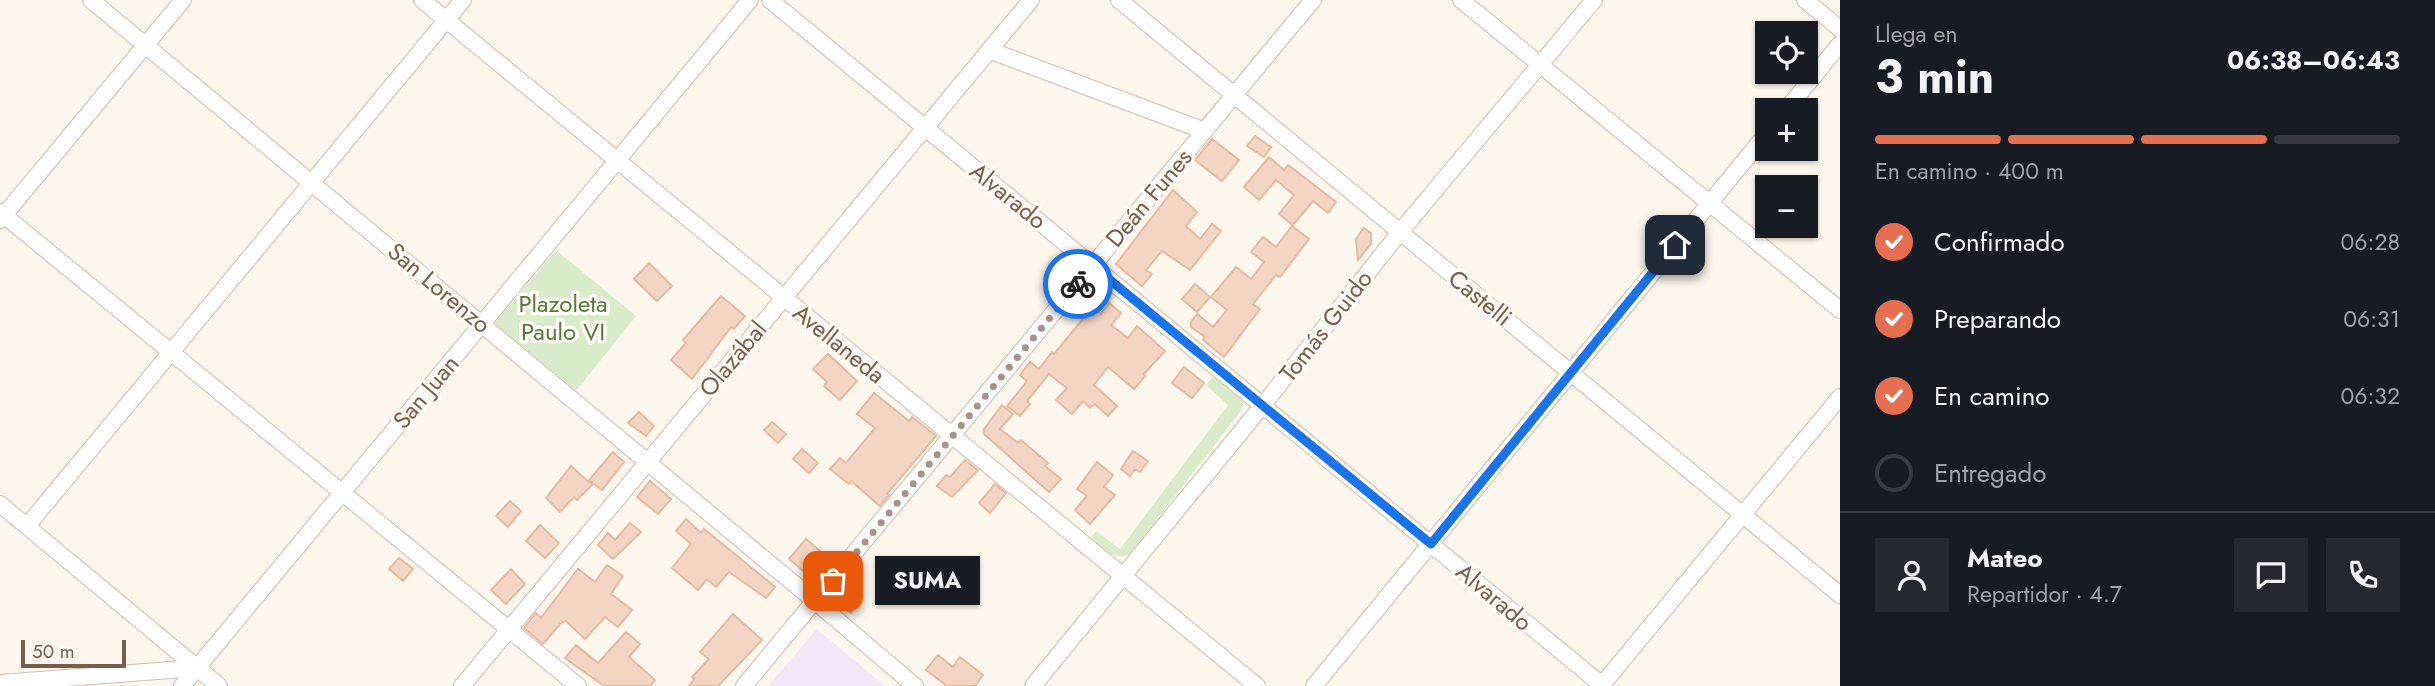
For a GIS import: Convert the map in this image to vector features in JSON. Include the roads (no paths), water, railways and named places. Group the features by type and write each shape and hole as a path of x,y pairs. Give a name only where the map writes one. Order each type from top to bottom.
{"street":[{"name":"San Lorenzo","path":"91,0 915,686"},
{"path":"183,0 1,216 578,686"},
{"name":"Avellaneda","path":"422,0 1258,686"},
{"path":"27,526 463,0"},
{"name":"San Juan","path":"182,686 750,0"},
{"name":"Alvarado","path":"770,0 1602,686"},
{"name":"Olazábal","path":"462,686 1031,0"},
{"name":"Castelli","path":"1119,0 1840,595"},
{"name":"Deán Funes","path":"744,686 1313,0"},
{"path":"1461,0 1840,310"},
{"name":"Tomás Guido","path":"1033,686 1263,405 1400,232 1594,0"},
{"path":"1805,0 1840,29"},
{"path":"1796,98 1840,44"},
{"path":"989,50 1205,131"},
{"path":"1314,686 1755,148"},
{"path":"1602,686 1840,397"},
{"path":"0,504 219,686"},
{"path":"0,683 197,668"}],"place":[{"name":"SUMA","path":"833,581"}],"park label":[{"name":"Plazoleta Paulo VI","path":"563,318"}]}
